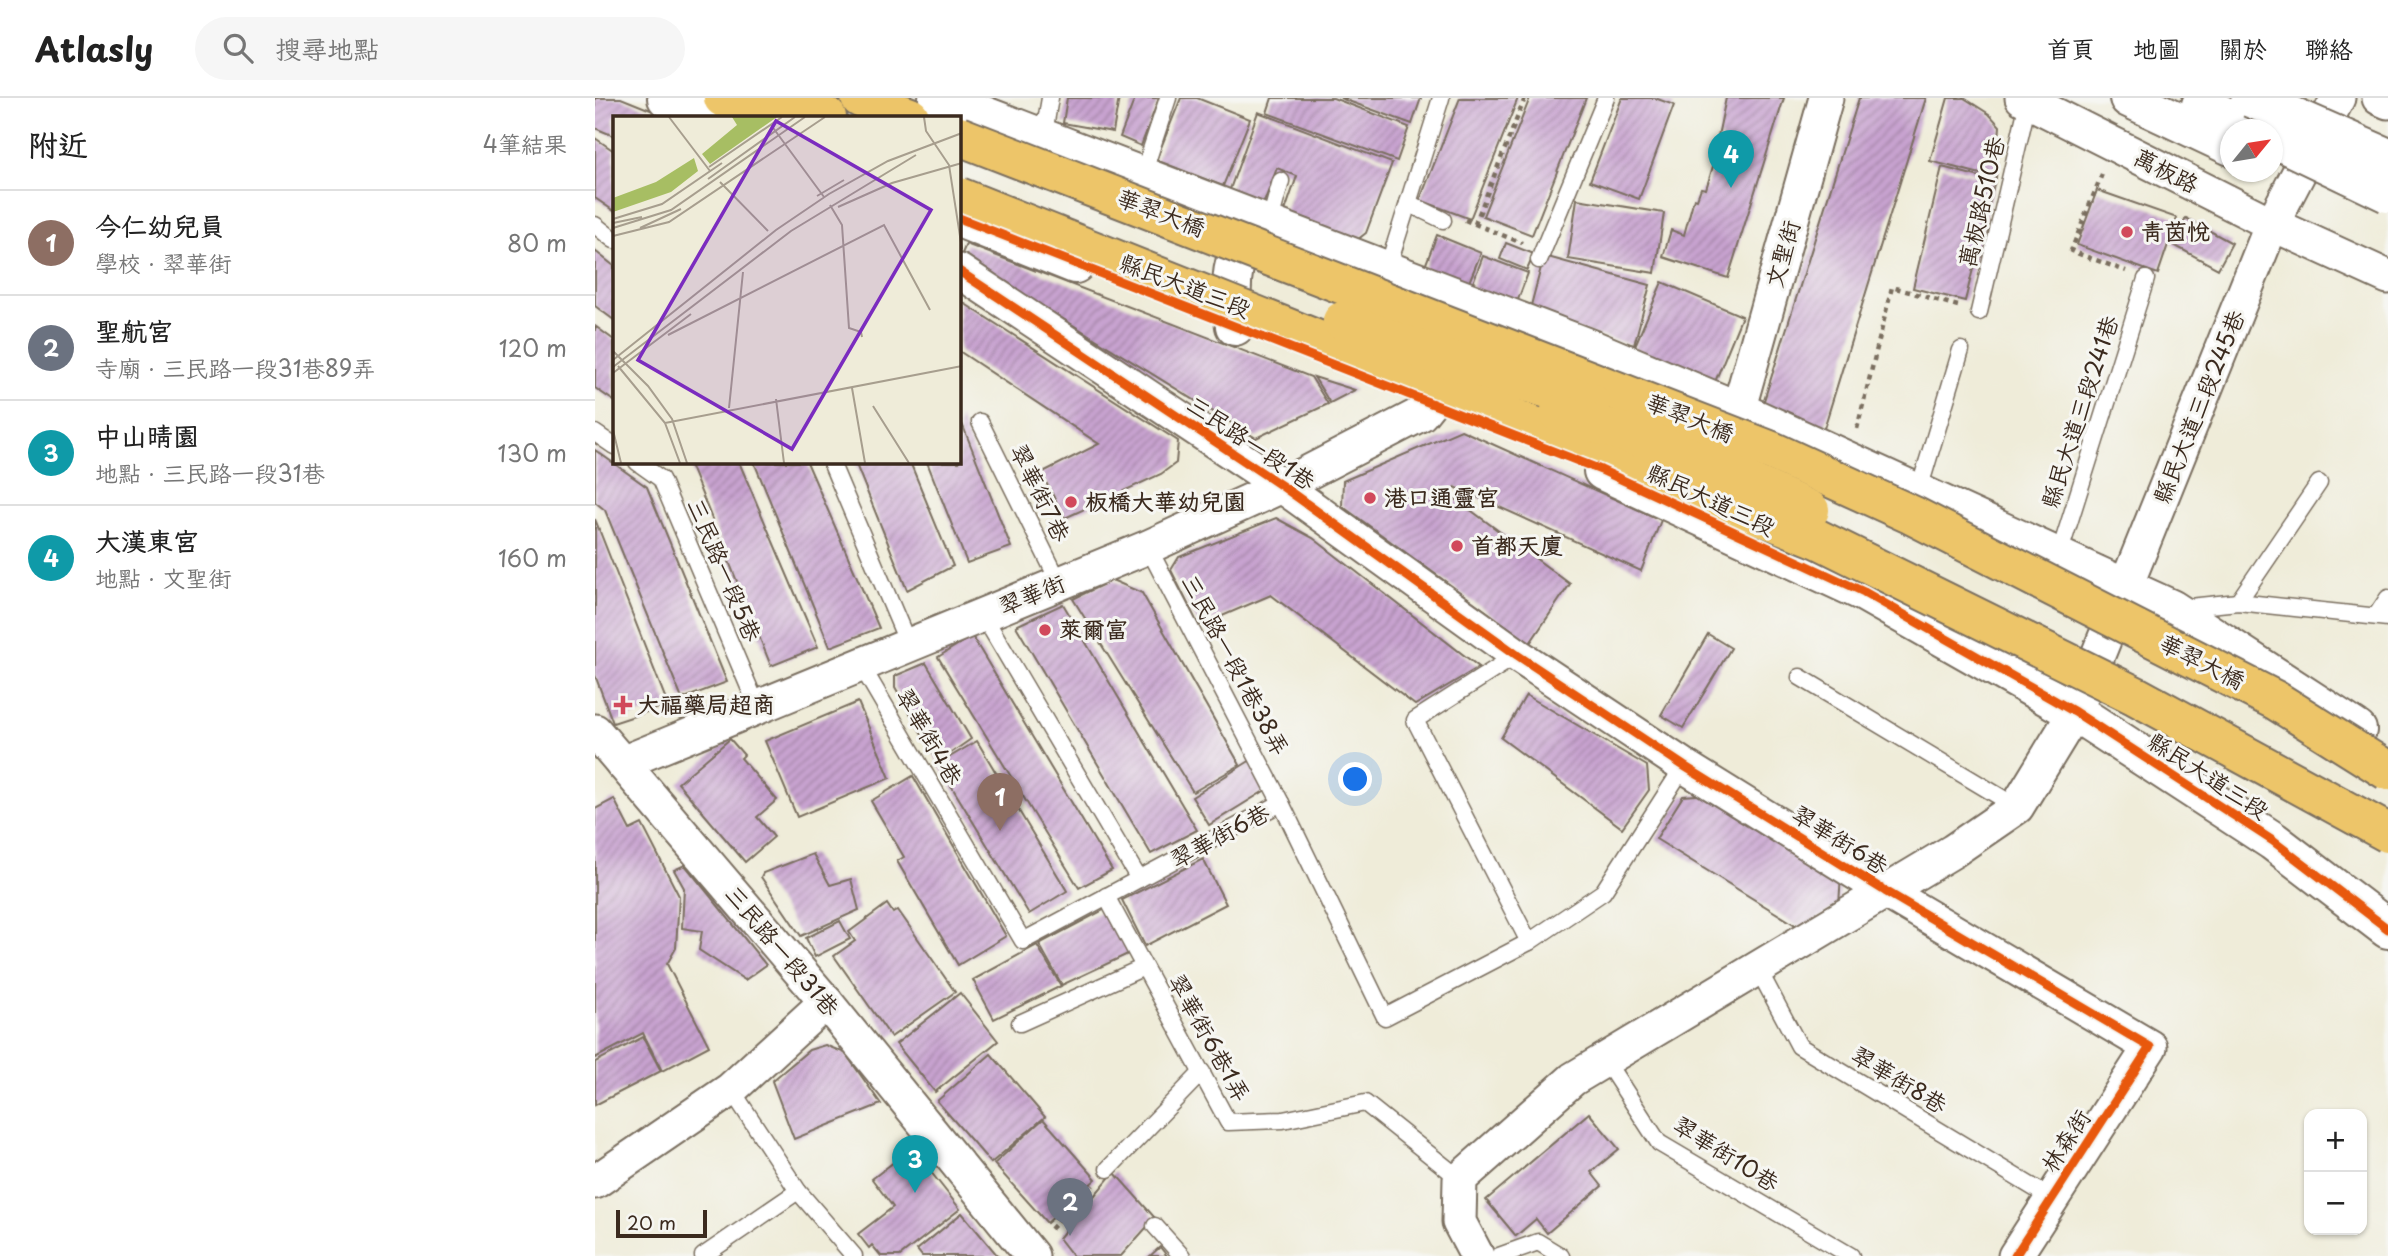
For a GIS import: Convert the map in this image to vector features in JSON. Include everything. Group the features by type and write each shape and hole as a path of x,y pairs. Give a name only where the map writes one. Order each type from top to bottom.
{"highway":[{"path":"723,98 762,116"},
{"path":"779,98 824,116"},
{"path":"860,98 907,116"},
{"name":"華翠大橋","path":"961,137 1772,451 1912,515 2263,694 2388,771"},
{"path":"961,171 1432,354 1527,384 1772,451"},
{"path":"961,198 1818,539 2136,696 2388,832"},
{"path":"1429,404 1506,401 1598,423 1701,461 1993,596 2247,725 2388,832"}],"street":[{"path":"667,98 708,116"},
{"path":"938,98 1597,351 1849,461 1917,495 2171,609 2388,750"},
{"name":"文聖街","path":"1731,408 1826,98"},
{"path":"2129,98 2220,141"},
{"path":"2187,98 2231,119"},
{"path":"2251,98 2388,158"},
{"path":"2304,98 2388,134"},
{"name":"縣民大道三段245巷","path":"2017,807 2075,712 2272,225 2338,98"},
{"path":"2379,98 2388,102"},
{"name":"萬板路","path":"2025,100 2272,225 2388,277"},
{"path":"2283,143 2388,193"},
{"path":"2283,171 2388,220"},
{"name":"縣民大道三段","path":"961,219 1601,470 1864,592 2075,712 2273,841 2388,929"},
{"path":"1235,326 1230,295 1237,255 1252,232 1269,225"},
{"name":"三民路一段1巷","path":"961,272 1282,486 1517,655"},
{"path":"1427,286 1449,311 1448,365 1429,404"},
{"name":"翠華街","path":"622,763 1148,547 1282,486 1421,414 1429,404"},
{"path":"1731,408 1777,447 2083,594 2125,589"},
{"name":"翠華街6巷","path":"1517,655 1684,766 1885,891 2150,1047"},
{"name":"三民路一段31巷","path":"595,731 826,1002 1030,1254"},
{"path":"1885,891 1953,851 2017,807"},
{"name":"翠華街6巷","path":"1460,1179 1573,1079 1885,891"},
{"path":"595,1182 731,1089 826,1002"},
{"name":"林森街","path":"2015,1256 2150,1047"},
{"path":"1460,1179 1459,1222 1477,1256"}],"lane":[{"path":"1043,139 1050,98"},
{"path":"1142,177 1168,98"},
{"path":"1387,270 1441,98"},
{"path":"1540,256 1606,98"},
{"name":"萬板路510巷","path":"1979,312 2025,100"},
{"path":"1269,225 1281,181"},
{"path":"1408,203 1443,220"},
{"path":"595,225 613,239"},
{"name":"縣民大道三段241巷","path":"2058,558 2147,279"},
{"path":"1917,495 1961,350"},
{"name":"翠華街7巷","path":"980,422 1060,584"},
{"path":"595,433 613,445"},
{"name":"三民路一段5巷","path":"639,464 661,479 757,706"},
{"path":"832,464 909,646"},
{"path":"2238,601 2319,483"},
{"name":"三民路一段1巷38弄","path":"1148,547 1281,803"},
{"path":"2171,609 2238,601 2382,617 2388,598"},
{"path":"983,615 1139,879"},
{"path":"1517,655 1415,720 1529,942"},
{"name":"翠華街4巷","path":"861,665 1023,941"},
{"path":"1800,677 2017,807"},
{"name":"翠華街6巷","path":"1023,941 1281,803 1385,1017 1529,942 1603,892 1684,766"},
{"name":"翠華街6巷1弄","path":"1106,896 1228,1122 1283,1120 1365,1103 1460,1179"},
{"path":"1020,1023 1145,967"},
{"name":"翠華街8巷","path":"1757,967 1799,1046 2051,1198"},
{"name":"翠華街10巷","path":"1605,1060 1659,1143 1851,1256"},
{"path":"1108,1169 1202,1072"},
{"path":"731,1089 798,1191 854,1256"},
{"path":"703,1256 798,1191"},
{"path":"1155,1226 1182,1256"},
{"path":"1499,1256 1538,1242 1561,1256"}],"path":[{"path":"1475,224 1525,98"},
{"path":"2106,163 2071,251 2147,279"},
{"path":"1443,220 1446,212 1540,256"},
{"path":"1849,461 1892,286 1979,312"},
{"path":"1030,1254 1108,1169"}],"building":[{"path":"595,98 621,98 666,116 613,116 613,136 595,128"},
{"path":"1067,98 1119,98 1113,132 1063,123"},
{"path":"1135,98 1159,98 1141,146 1120,137"},
{"path":"1181,98 1197,98 1250,119 1223,186 1156,160"},
{"path":"1272,98 1333,98 1409,127 1397,161 1267,113"},
{"path":"1340,98 1421,98 1412,124"},
{"path":"1460,98 1518,98 1470,219 1420,200"},
{"path":"1530,98 1586,98 1532,235 1483,216"},
{"path":"1622,98 1655,98 1674,105 1639,199 1590,181"},
{"path":"1726,98 1784,98 1728,278 1663,257 1671,230 1684,235 1694,198 1697,199 1701,188 1706,189 1722,137 1718,136"},
{"path":"1859,98 1926,98 1821,438 1762,407"},
{"path":"1948,98 1964,98 1989,114 2000,126 1996,178 1930,161"},
{"path":"1258,112 1392,163 1366,233 1357,240 1284,214 1297,176 1277,168 1263,205 1229,192"},
{"path":"595,138 613,150 613,210 595,198"},
{"path":"1942,167 1995,181 1965,301 1913,288"},
{"name":"青茵悅","path":"2097,190 2177,218 2158,274 2077,245"},
{"path":"1577,199 1664,213 1655,273 1568,259"},
{"path":"2186,218 2232,243 2218,269 2172,244"},
{"path":"1437,235 1481,253 1467,287 1424,269"},
{"path":"1506,243 1534,254 1527,270 1500,259"},
{"path":"966,244 1311,377 1328,404 1256,438 961,256"},
{"path":"595,251 613,265 613,319 595,306"},
{"path":"1483,256 1528,273 1516,305 1471,288"},
{"path":"1544,256 1650,285 1634,345 1528,317"},
{"path":"1662,282 1742,316 1715,382 1634,348"},
{"path":"961,301 1178,441 1176,463 1161,474 1065,518 1041,473 1099,444 961,352"},
{"path":"595,326 613,339 613,400 595,388"},
{"path":"1314,377 1355,390 1330,403"},
{"path":"961,421 1011,547 967,563 928,464 961,464"},
{"name":"首都天廈","path":"1461,430 1661,520 1641,571 1455,487 1449,494 1570,584 1530,643 1342,506 1343,481"},
{"path":"595,450 647,487 727,682 682,699 605,510 595,502"},
{"path":"690,464 740,464 818,647 771,666"},
{"path":"755,464 808,464 879,628 830,647"},
{"path":"856,464 911,464 953,566 907,590"},
{"path":"1276,518 1313,538 1479,667 1415,705 1271,595 1199,626 1171,570 1179,557"},
{"path":"595,519 668,705 613,723 595,675"},
{"path":"1112,580 1142,593 1240,765 1193,792 1073,599"},
{"path":"1063,604 1197,830 1151,854 1016,626"},
{"path":"1708,634 1731,648 1683,728 1661,715"},
{"path":"972,636 1112,870 1079,888 938,657"},
{"path":"926,663 971,739 938,762 895,687 895,676"},
{"path":"1526,695 1647,766 1649,790 1622,828 1501,738"},
{"path":"858,702 890,778 797,817 765,741"},
{"path":"730,739 744,755 741,758 777,800 757,817 774,837 745,862 678,783"},
{"path":"977,741 1067,891 1029,914 938,764"},
{"path":"1251,760 1269,788 1209,825 1192,797"},
{"path":"913,776 1006,936 958,965 897,861 904,857 871,801"},
{"path":"1711,794 1841,875 1839,904 1802,929 1656,839 1683,796"},
{"path":"614,799 630,830 642,824 679,896 676,948 667,964 709,1046 662,1071 643,1033 595,1058 595,809"},
{"path":"813,854 830,885 851,879 859,910 801,936 761,877 763,873"},
{"path":"1203,859 1226,904 1145,946 1122,900"},
{"path":"685,865 766,965 745,980 699,950 702,931 682,928 684,888 674,870"},
{"path":"887,904 893,913 898,910 955,992 891,1037 834,956 855,941 849,932"},
{"path":"1107,908 1130,953 1062,985 1039,944"},
{"path":"840,921 850,939 815,957 806,938"},
{"path":"1037,945 1061,986 994,1019 973,980"},
{"path":"960,993 998,1041 935,1092 896,1044"},
{"path":"643,1037 661,1071 595,1105 595,1062"},
{"path":"825,1045 845,1053 881,1104 794,1139 772,1081 809,1050"},
{"path":"991,1054 1045,1117 991,1163 937,1101"},
{"path":"1589,1113 1619,1149 1591,1172 1602,1186 1547,1233 1536,1219 1516,1236 1486,1200"},
{"path":"1043,1119 1096,1179 1047,1223 994,1164"},
{"path":"912,1148 960,1209 900,1256 881,1256 872,1245 869,1248 858,1234 893,1207 872,1179"},
{"path":"1114,1172 1155,1218 1121,1256 1073,1256 1059,1238"},
{"path":"962,1213 998,1256 922,1256 917,1250"},
{"path":"1160,1247 1167,1256 1150,1256"}],"cycle path":[{"path":"961,219 1601,470 1864,592 2075,712 2273,841 2388,929"},
{"path":"961,272 1282,486 1517,655 1684,766 1885,891 2150,1047 2015,1256"}],"place":[{"name":"大漢東宮","path":"1731,188"},
{"name":"青茵悅","path":"2127,232"},
{"name":"港口通靈宮","path":"1370,498"},
{"name":"板橋大華幼兒園","path":"1071,502"},
{"name":"首都天廈","path":"1457,546"},
{"name":"萊爾富","path":"1045,630"},
{"name":"大福藥局超商","path":"623,705"},
{"name":"今仁幼兒員","path":"1000,831"},
{"name":"中山晴園","path":"915,1193"},
{"name":"聖航宮","path":"1070,1236"}]}
